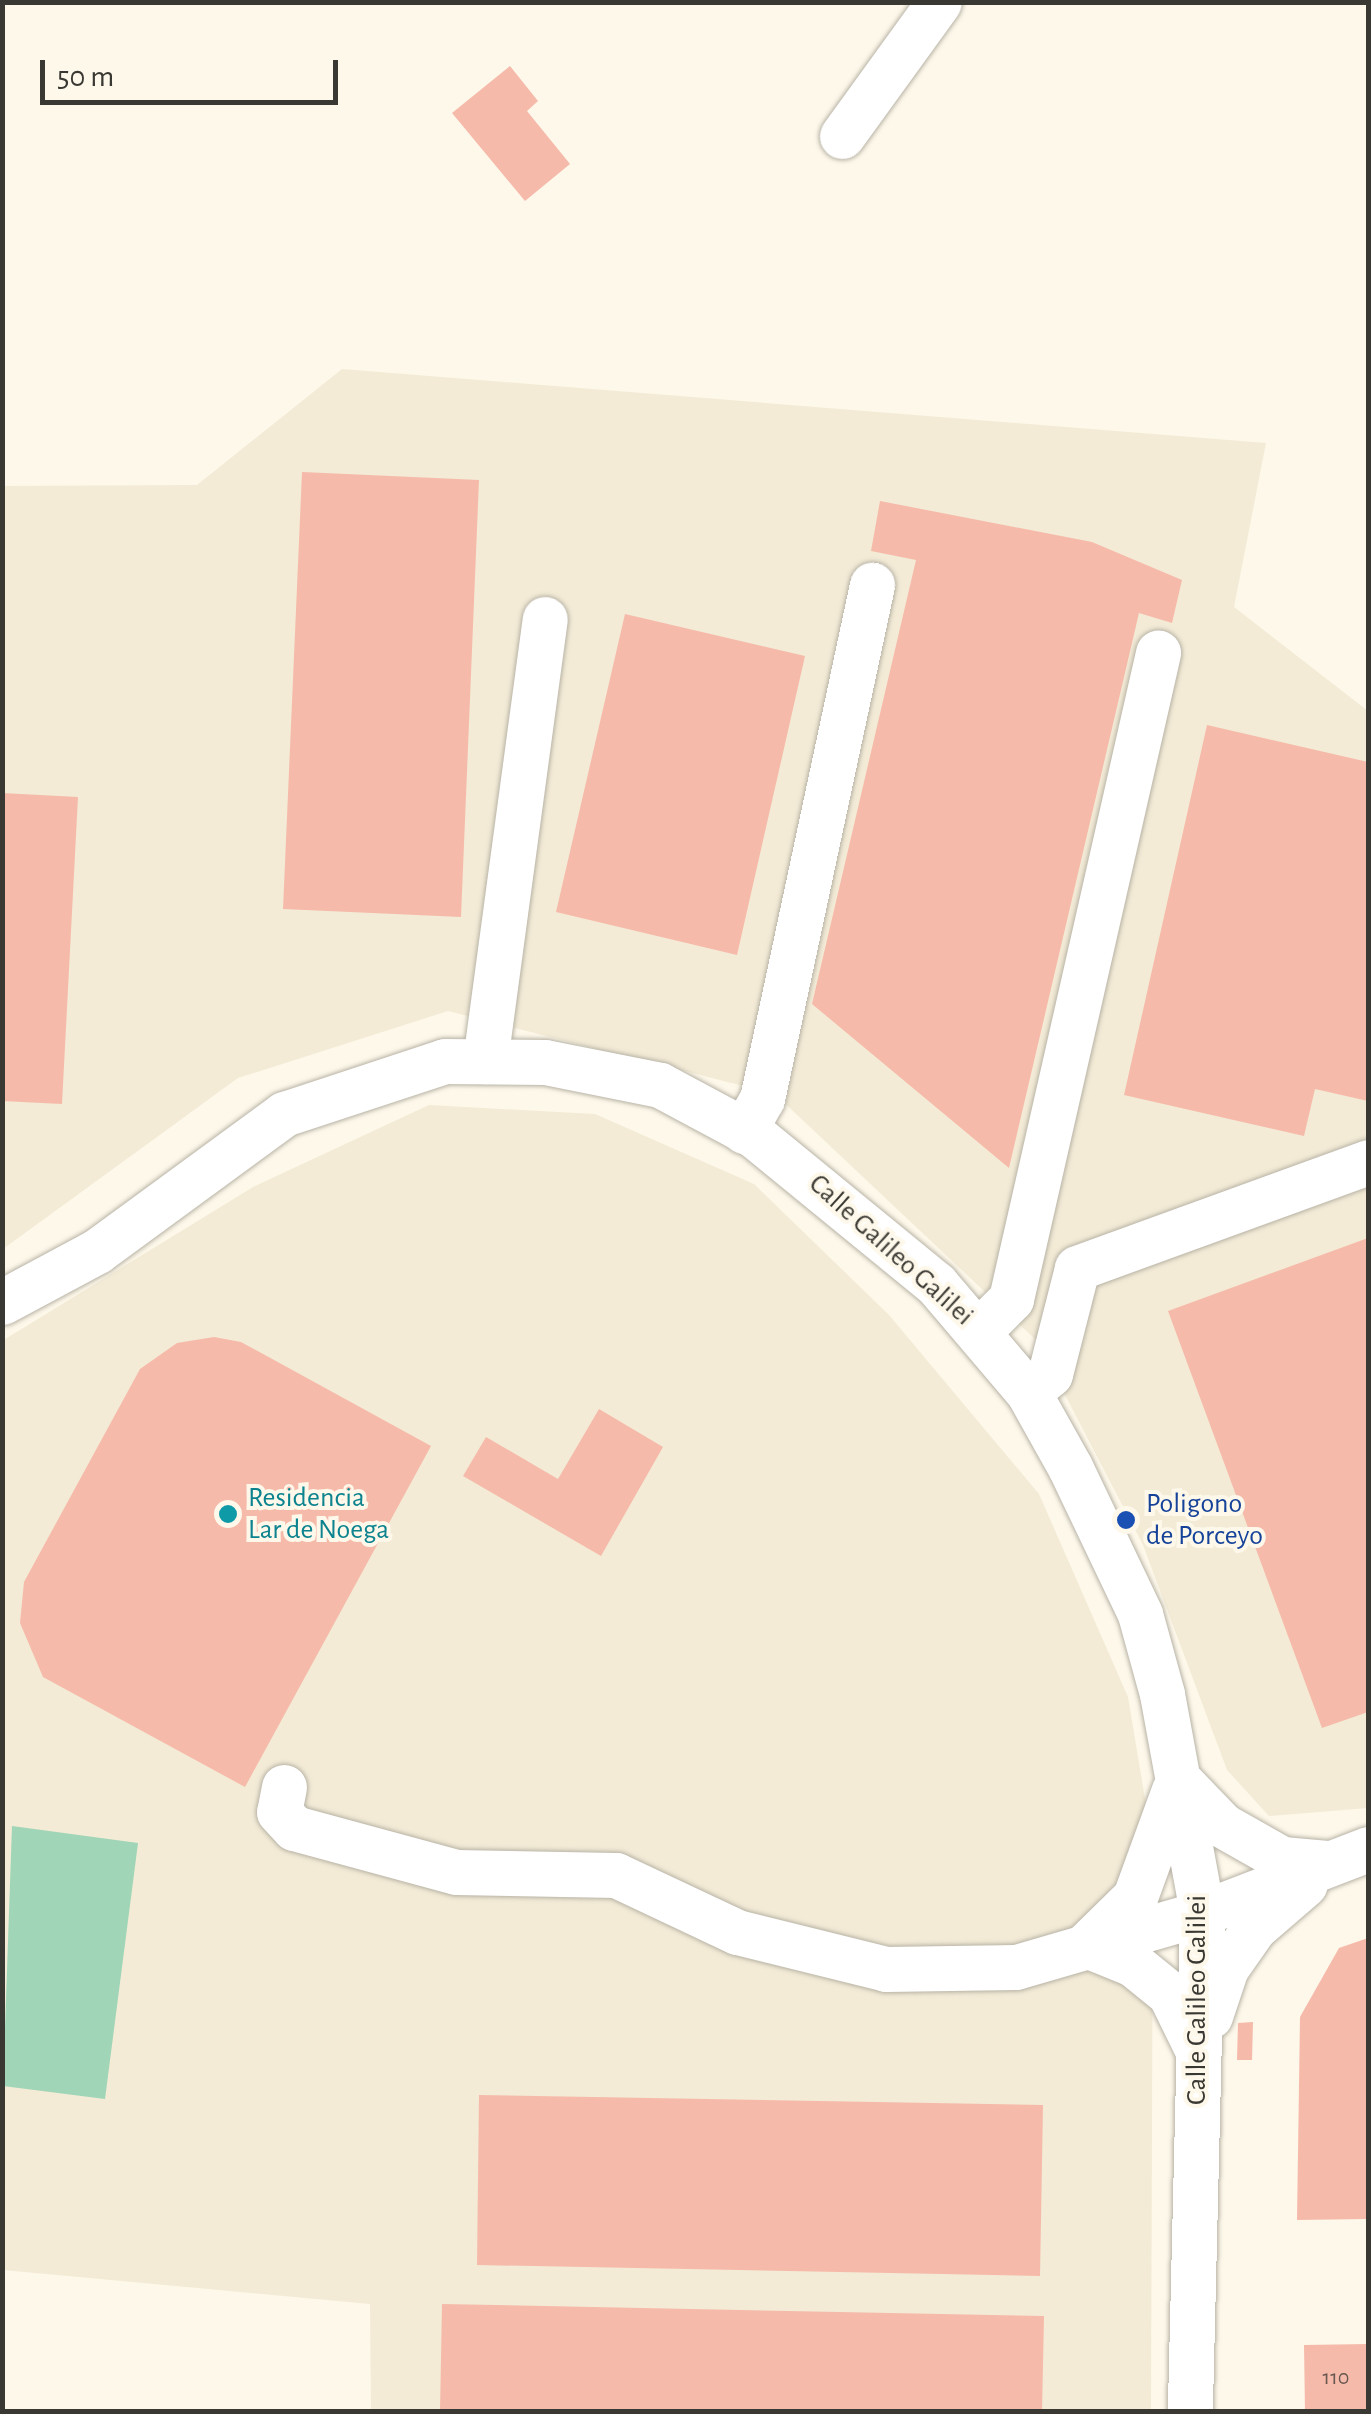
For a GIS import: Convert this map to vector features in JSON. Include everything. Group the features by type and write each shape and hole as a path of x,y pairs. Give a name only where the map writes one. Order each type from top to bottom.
{"street":[{"path":"842,136 939,2"},
{"path":"744,1131 762,1099 872,585"},
{"path":"486,1061 545,618"},
{"path":"980,1330 1011,1298 1158,654"},
{"name":"Calle Galileo Galilei","path":"2,1302 97,1251 284,1114 445,1060 546,1062 660,1085 744,1131 839,1198 980,1330 1028,1392 1140,1614 1202,1913 1190,2412"},
{"path":"1028,1392 1050,1374 1077,1268 1368,1162"},
{"path":"1086,1945 1135,1897 1177,1778 1236,1834 1282,1859 1349,1856"},
{"path":"284,1786 279,1812 294,1828 456,1872 616,1874 737,1932 886,1969 1016,1966 1202,1913 1349,1856"},
{"path":"1199,2052 1226,1968 1254,1928 1349,1856"},
{"path":"1086,1945 1133,1964 1170,1994 1199,2052"}],"shaded area":[{"path":"342,369 1266,443 1234,607 1368,711 1368,1808 1269,1816 1227,1770 1143,1545 1037,1341 775,1094 448,1011 238,1078 3,1249 3,486 197,485"},
{"path":"429,1105 595,1114 754,1184 889,1315 1039,1494 1128,1697 1153,1847 1151,2411 371,2411 370,2304 3,2270 2,1341 253,1187"}],"green space":[{"path":"12,1826 138,1843 105,2099 3,2086"}],"building":[{"path":"510,66 538,101 527,111 570,164 525,201 452,113"},
{"path":"302,472 479,480 461,917 283,909"},
{"path":"880,501 1092,542 1182,580 1172,623 1139,613 1009,1168 812,1004 916,560 871,551"},
{"path":"625,614 805,656 737,955 556,912"},
{"path":"1207,725 1368,762 1368,1101 1315,1089 1304,1136 1124,1095"},
{"path":"2,793 78,797 62,1104 2,1101"},
{"path":"1368,1238 1368,1712 1322,1728 1168,1311"},
{"name":"Residencia Lar de Noega","path":"214,1337 241,1342 431,1446 245,1787 43,1677 20,1623 24,1582 140,1369 177,1343"},
{"path":"599,1409 663,1447 601,1556 463,1476 486,1437 558,1479"},
{"path":"1368,1938 1368,2219 1297,2220 1300,2017 1339,1948"},
{"path":"1253,2022 1252,2060 1237,2060 1238,2023"},
{"path":"479,2095 1043,2105 1040,2276 477,2265"},
{"path":"442,2304 1044,2316 1042,2412 440,2412"},
{"path":"1368,2344 1368,2412 1305,2412 1304,2345"}],"place":[{"name":"Residencia Lar de Noega","path":"228,1514"},
{"name":"Poligono de Porceyo","path":"1126,1520"}]}
